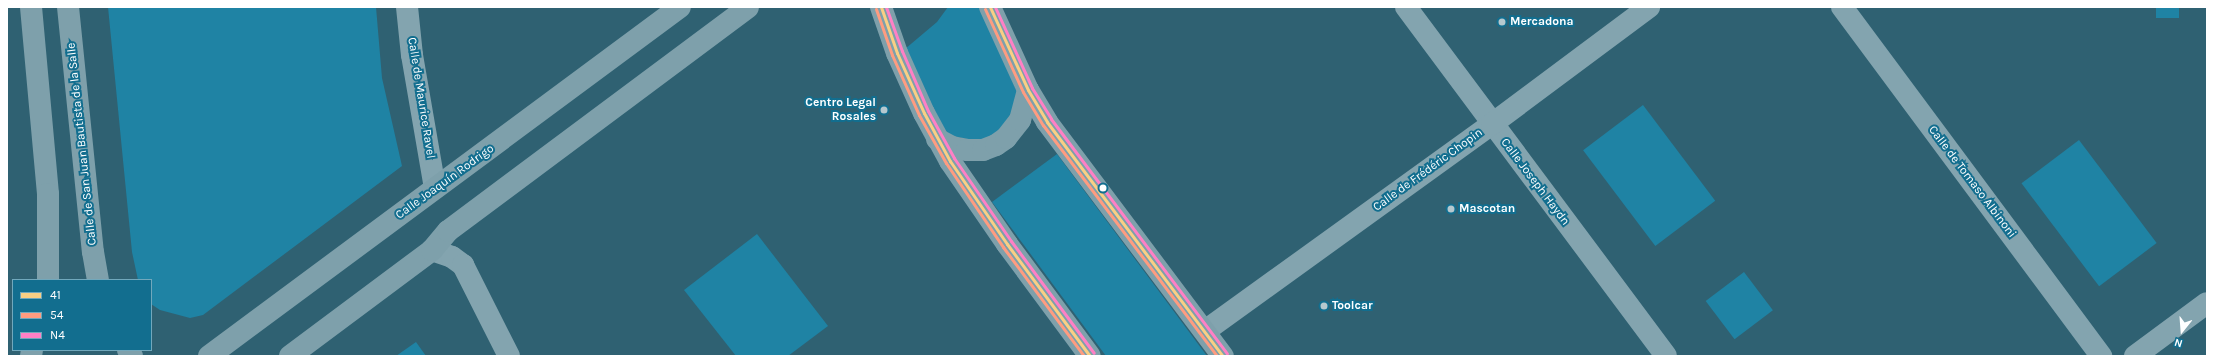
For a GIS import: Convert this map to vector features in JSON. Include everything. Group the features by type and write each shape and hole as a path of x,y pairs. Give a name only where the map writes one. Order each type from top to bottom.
{"street":[{"path":"31,7 48,194 48,279"},
{"name":"Calle de San Juan Bautista de la Salle","path":"68,7 93,252 98,279"},
{"name":"Calle de Maurice Ravel","path":"407,7 412,55 436,188"},
{"name":"Calle Joaquín Rodrigo","path":"209,356 680,7"},
{"path":"290,356 432,250 448,231 748,7"},
{"path":"881,7 897,53 937,139 976,200 1090,356"},
{"path":"990,7 1028,90 1053,131 1223,356"},
{"name":"Calle Joseph Haydn","path":"1406,7 1666,356"},
{"name":"Calle de Frédéric Chopin","path":"1205,331 1492,124 1648,7"},
{"name":"Calle de Tomaso Albinoni","path":"1842,7 2101,356"},
{"path":"937,139 952,147 967,150 983,150 996,145 1006,138 1020,120 1028,90"},
{"path":"432,250 452,257 463,265 509,356"},
{"path":"2135,356 2207,303"}],"shaded area":[{"path":"108,7 376,7 382,78 402,166 203,315 190,318 160,310 152,305 152,279 138,279 132,252"},
{"path":"948,7 981,7 1017,92 1010,123 981,142 952,136 943,129 905,49 937,22"},
{"path":"2156,7 2179,7 2179,18 2156,18"},
{"path":"1643,105 1715,201 1655,246 1583,150"},
{"path":"2079,140 2157,243 2099,286 2021,183"},
{"path":"1057,154 1207,356 1106,356 992,202"},
{"path":"757,234 828,326 788,356 736,356 684,290"},
{"path":"1744,272 1773,310 1735,339 1706,301"},
{"path":"416,342 426,356 396,356"}],"transit line":[{"name":"41","path":"881,7 897,53 924,113 950,161 1007,244 1090,356"},
{"name":"N4","path":"886,7 902,51 928,111 954,158 1011,241 1094,353"},
{"name":"41","path":"990,7 1028,90 1047,122 1223,356"},
{"name":"N4","path":"995,7 1032,88 1051,119 1227,353"},
{"name":"54","path":"876,9 892,55 919,115 946,163 1003,247 1084,356"},
{"name":"54","path":"985,9 1023,92 1043,125 1217,356"}],"place":[{"name":"Mercadona","path":"1502,22"},
{"name":"Centro Legal Rosales","path":"884,110"},
{"name":"Mascotan","path":"1451,209"},
{"name":"Toolcar","path":"1324,306"}]}
